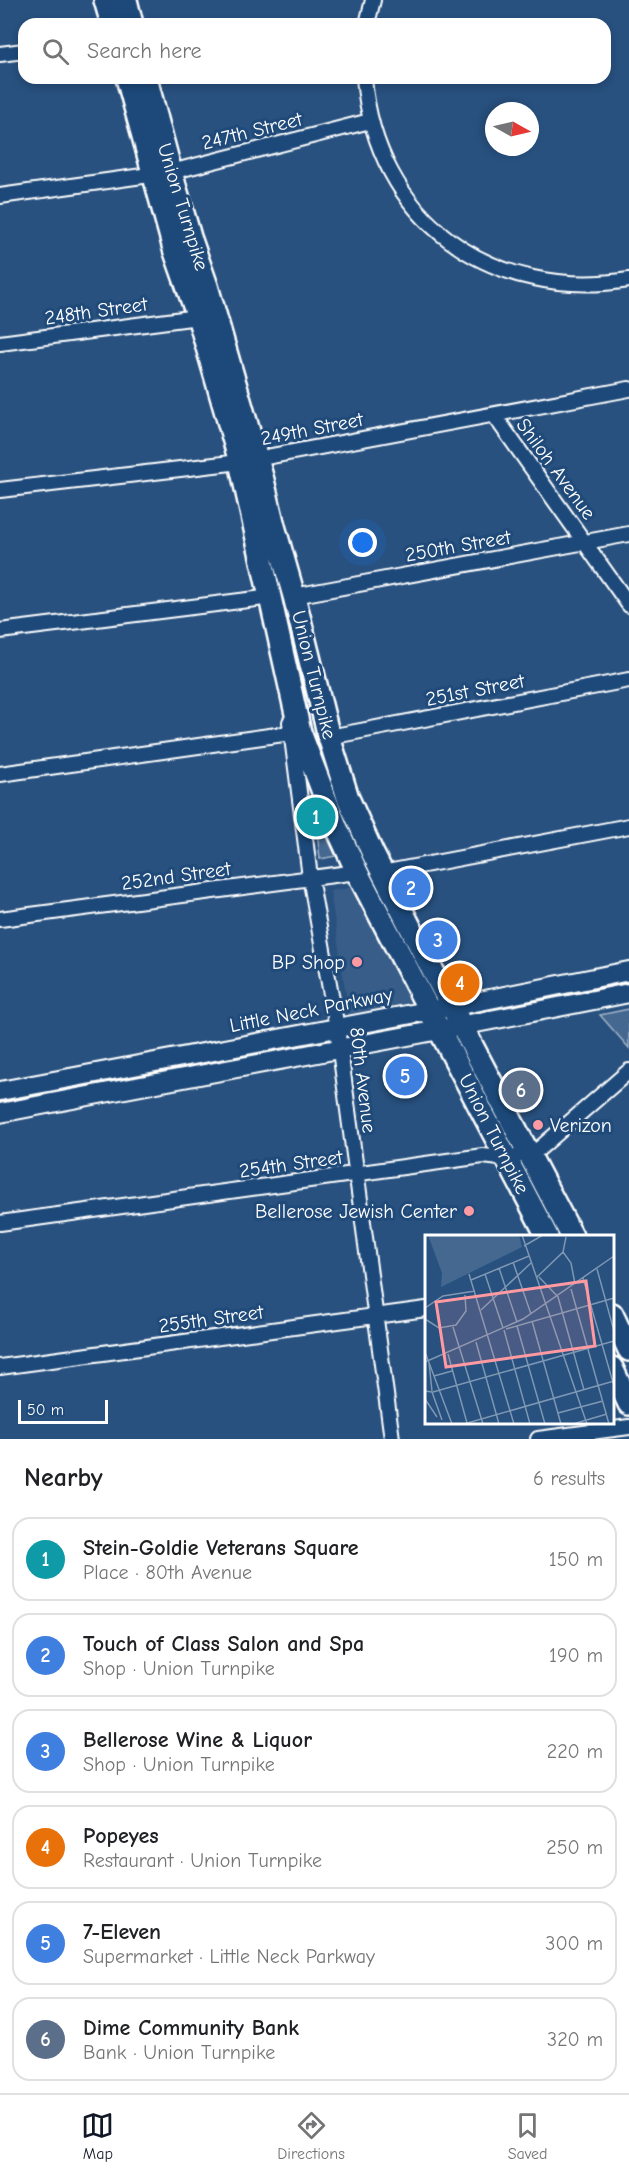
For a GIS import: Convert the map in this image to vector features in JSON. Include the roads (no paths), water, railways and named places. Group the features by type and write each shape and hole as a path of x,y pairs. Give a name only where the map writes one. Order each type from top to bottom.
{"main road":[{"path":"105,0 110,18"},
{"path":"126,0 130,18"},
{"name":"Union Turnpike","path":"129,84 207,286 249,460 296,732 357,872 430,1010 451,1028 528,1153 571,1235"},
{"name":"Union Turnpike","path":"147,84 174,249 249,460 294,596 329,737 348,798 382,873 452,1006 451,1028 508,1159 546,1235"},
{"name":"Little Neck Parkway","path":"0,1091 629,971"},
{"path":"0,1113 629,993"},
{"path":"618,1326 629,1350"},
{"path":"614,1372 629,1404"}],"street":[{"path":"368,18 373,0"},
{"path":"0,54 18,52"},
{"path":"365,84 370,121 381,154 412,204 446,237 471,255 523,277 559,284 586,285 629,280"},
{"name":"247th Street","path":"0,196 162,173 370,121"},
{"name":"248th Street","path":"0,343 198,317"},
{"name":"249th Street","path":"0,490 249,460 629,389"},
{"name":"Shiloh Avenue","path":"494,415 629,605"},
{"name":"250th Street","path":"294,596 629,534"},
{"path":"0,632 272,597"},
{"name":"251st Street","path":"329,737 629,680"},
{"path":"0,774 296,732"},
{"name":"80th Avenue","path":"296,732 310,877 339,1047 392,1439"},
{"path":"382,873 629,826"},
{"name":"252nd Street","path":"0,919 357,872"},
{"name":"254th Street","path":"0,1223 483,1156 508,1159 539,1149 629,1071"},
{"name":"255th Street","path":"0,1367 425,1308"},
{"path":"538,1439 629,1427"}],"place":[{"name":"Stein-Goldie Veterans Square","path":"316,817"},
{"name":"Touch of Class Salon and Spa","path":"411,888"},
{"name":"Bellerose Wine & Liquor","path":"438,940"},
{"name":"BP Shop","path":"357,962"},
{"name":"Popeyes","path":"460,983"},
{"name":"7-Eleven","path":"405,1076"},
{"name":"Dime Community Bank","path":"521,1090"},
{"name":"Verizon","path":"538,1125"},
{"name":"Bellerose Jewish Center","path":"469,1211"}]}
